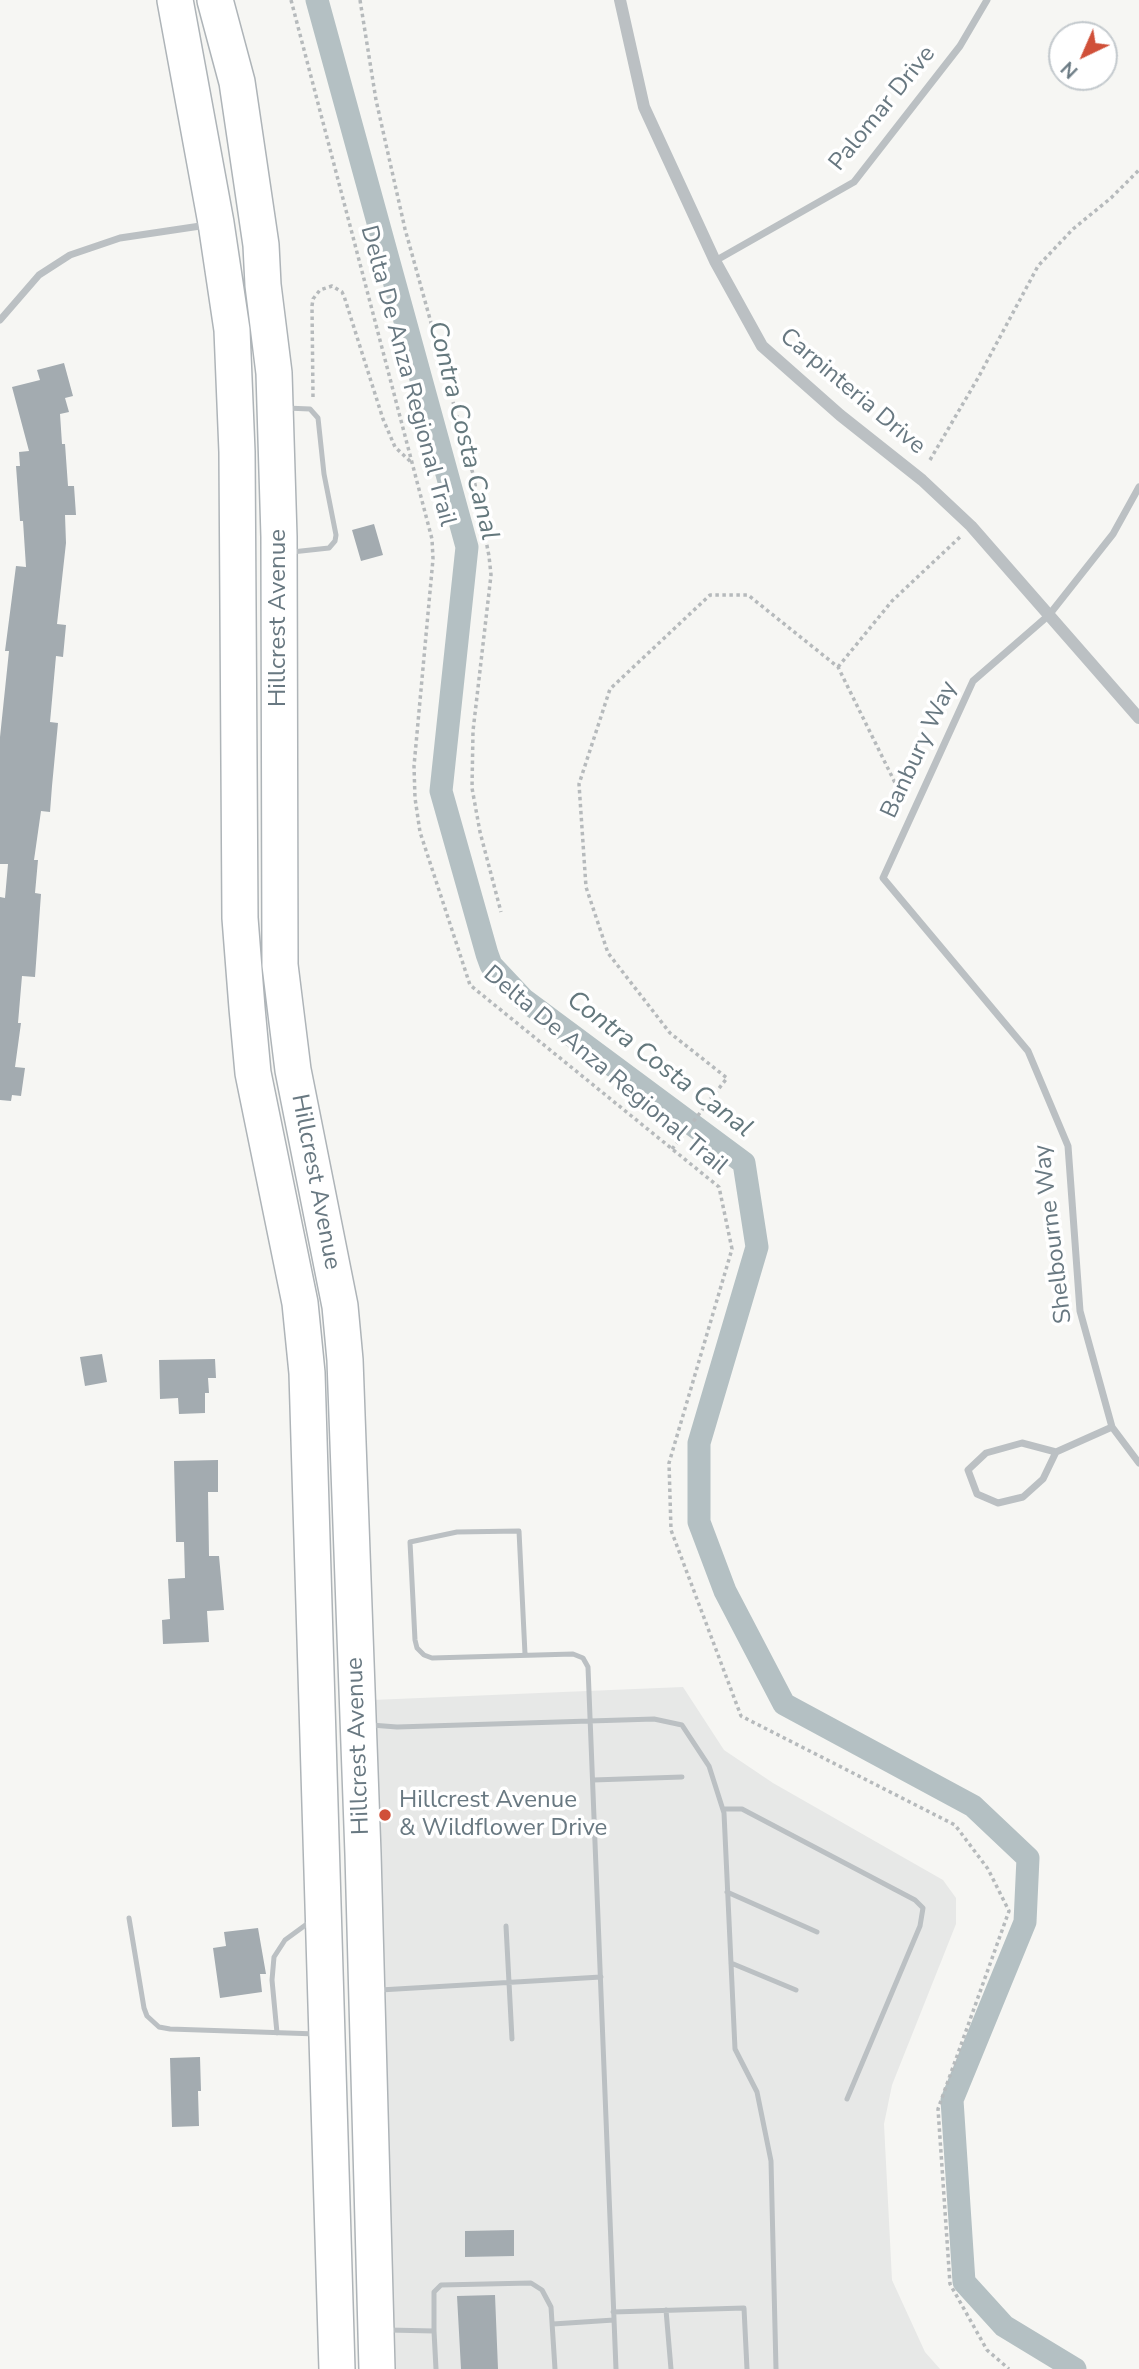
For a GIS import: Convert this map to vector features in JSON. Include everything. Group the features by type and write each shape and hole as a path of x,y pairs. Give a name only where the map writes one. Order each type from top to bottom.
{"main road":[{"name":"Hillcrest Avenue","path":"175,0 216,223 232,330 237,452 240,918 253,1073 300,1303 304,1336 311,1465 337,2369"},
{"name":"Hillcrest Avenue","path":"215,0 239,96 261,245 274,373 290,404 279,553 281,965 292,1070 340,1306 345,1360 377,2369"},
{"path":"313,1584 328,1644 333,1696 341,1711 358,1724"}],"street":[{"name":"Carpinteria Drive","path":"620,0 644,107 715,261 762,346 840,415 922,480 971,526 1139,718"},
{"name":"Palomar Drive","path":"715,261 854,182 960,46 987,0"},
{"path":"0,320 39,275 70,255 120,239 216,223"},
{"name":"Banbury Way","path":"883,878 973,681 1049,615 1113,534 1139,486"},
{"name":"Shelbourne Way","path":"883,878 1028,1051 1068,1146 1080,1311 1112,1427 1139,1463"},
{"path":"1056,1452 1043,1479 1023,1497 998,1503 976,1494 968,1470 986,1453 1022,1443 1056,1452 1112,1427"}],"lane":[{"path":"279,553 329,548 336,535 324,474 318,418 306,408 290,404"},
{"path":"525,1654 519,1531 457,1532 410,1542 415,1640 417,1648 424,1655 432,1658 573,1654 583,1658 588,1667 615,2369"},
{"path":"358,1724 397,1727 654,1719 682,1725 709,1766 723,1808 734,2049 757,2092 771,2161 776,2369"},
{"path":"593,1780 682,1777"},
{"path":"723,1808 742,1809 915,1900 923,1908 920,1926 847,2099"},
{"path":"727,1892 817,1932"},
{"path":"277,2033 272,1980 277,1951 285,1940 302,1926 323,1914"},
{"path":"129,1918 144,2008 151,2022 159,2027 327,2034"},
{"path":"506,1926 512,2039"},
{"path":"731,1963 796,1990"},
{"path":"366,1990 601,1977"},
{"path":"436,2369 434,2292 438,2287 448,2283 531,2283 547,2297 551,2307 555,2369"},
{"path":"613,2312 744,2308 747,2369"},
{"path":"666,2310 671,2369"},
{"path":"553,2325 614,2320"},
{"path":"376,2330 434,2331"}],"path":[{"name":"Delta De Anza Regional Trail","path":"291,0 430,528 433,559 414,766 415,798 420,832 470,985 719,1187 732,1249 669,1463 671,1530 741,1716 955,1825 988,1869 1009,1911 938,2109 950,2284 987,2350 1009,2369"},
{"path":"360,0 376,100 402,216 473,474 489,556 491,575 473,731 472,788 480,832 501,912"},
{"path":"930,460 1038,266 1073,229 1111,198 1139,170"},
{"path":"290,404 313,398 313,299 320,290 332,286 344,296 383,419 395,447 413,464"},
{"path":"838,667 892,601 971,526"},
{"path":"672,1149 727,1078 670,1033 608,953 586,887 579,784 610,689 710,595 747,595 838,667 910,816"}],"shaded area":[{"path":"683,1687 724,1750 773,1783 943,1880 956,1898 956,1924 892,2085 884,2124 892,2280 925,2352 940,2369 390,2369 372,1700"}],"building":[{"path":"64,363 73,396 65,398 69,412 60,414 62,444 65,444 68,486 74,486 76,515 65,515 66,543 57,624 66,625 63,657 56,656 50,722 58,723 50,812 41,811 34,860 38,860 35,893 41,894 35,977 22,976 18,1023 21,1023 15,1067 25,1068 21,1096 12,1095 11,1101 0,1100 0,897 5,898 8,864 0,864 0,737 9,651 5,651 16,566 26,567 16,466 20,466 19,452 29,451 12,387 40,380 37,370"},
{"path":"374,524 383,555 361,561 352,530"},
{"path":"102,1354 107,1382 85,1386 80,1357"},
{"path":"215,1359 216,1378 208,1378 209,1393 205,1393 205,1413 179,1414 178,1398 160,1399 159,1360"},
{"path":"218,1460 218,1492 208,1492 209,1556 219,1556 224,1610 207,1611 209,1642 163,1644 162,1620 170,1619 168,1579 185,1578 184,1542 176,1542 174,1461"},
{"path":"258,1928 266,1974 260,1974 262,1992 220,1998 213,1948 226,1946 224,1932"},
{"path":"200,2057 199,2126 172,2127 170,2058"},
{"path":"514,2230 514,2256 465,2257 465,2231"},
{"path":"495,2295 498,2369 461,2369 457,2296"}],"waterway":[{"name":"Contra Costa Canal","path":"317,0 467,547 441,791 487,954 491,965 523,999 744,1163 757,1247 699,1443 699,1522 725,1591 784,1704 973,1806 1028,1858 1025,1922 952,2100 964,2282 1004,2326 1075,2369"}],"place":[{"name":"Hillcrest Avenue & Wildflower Drive","path":"385,1815"}]}
